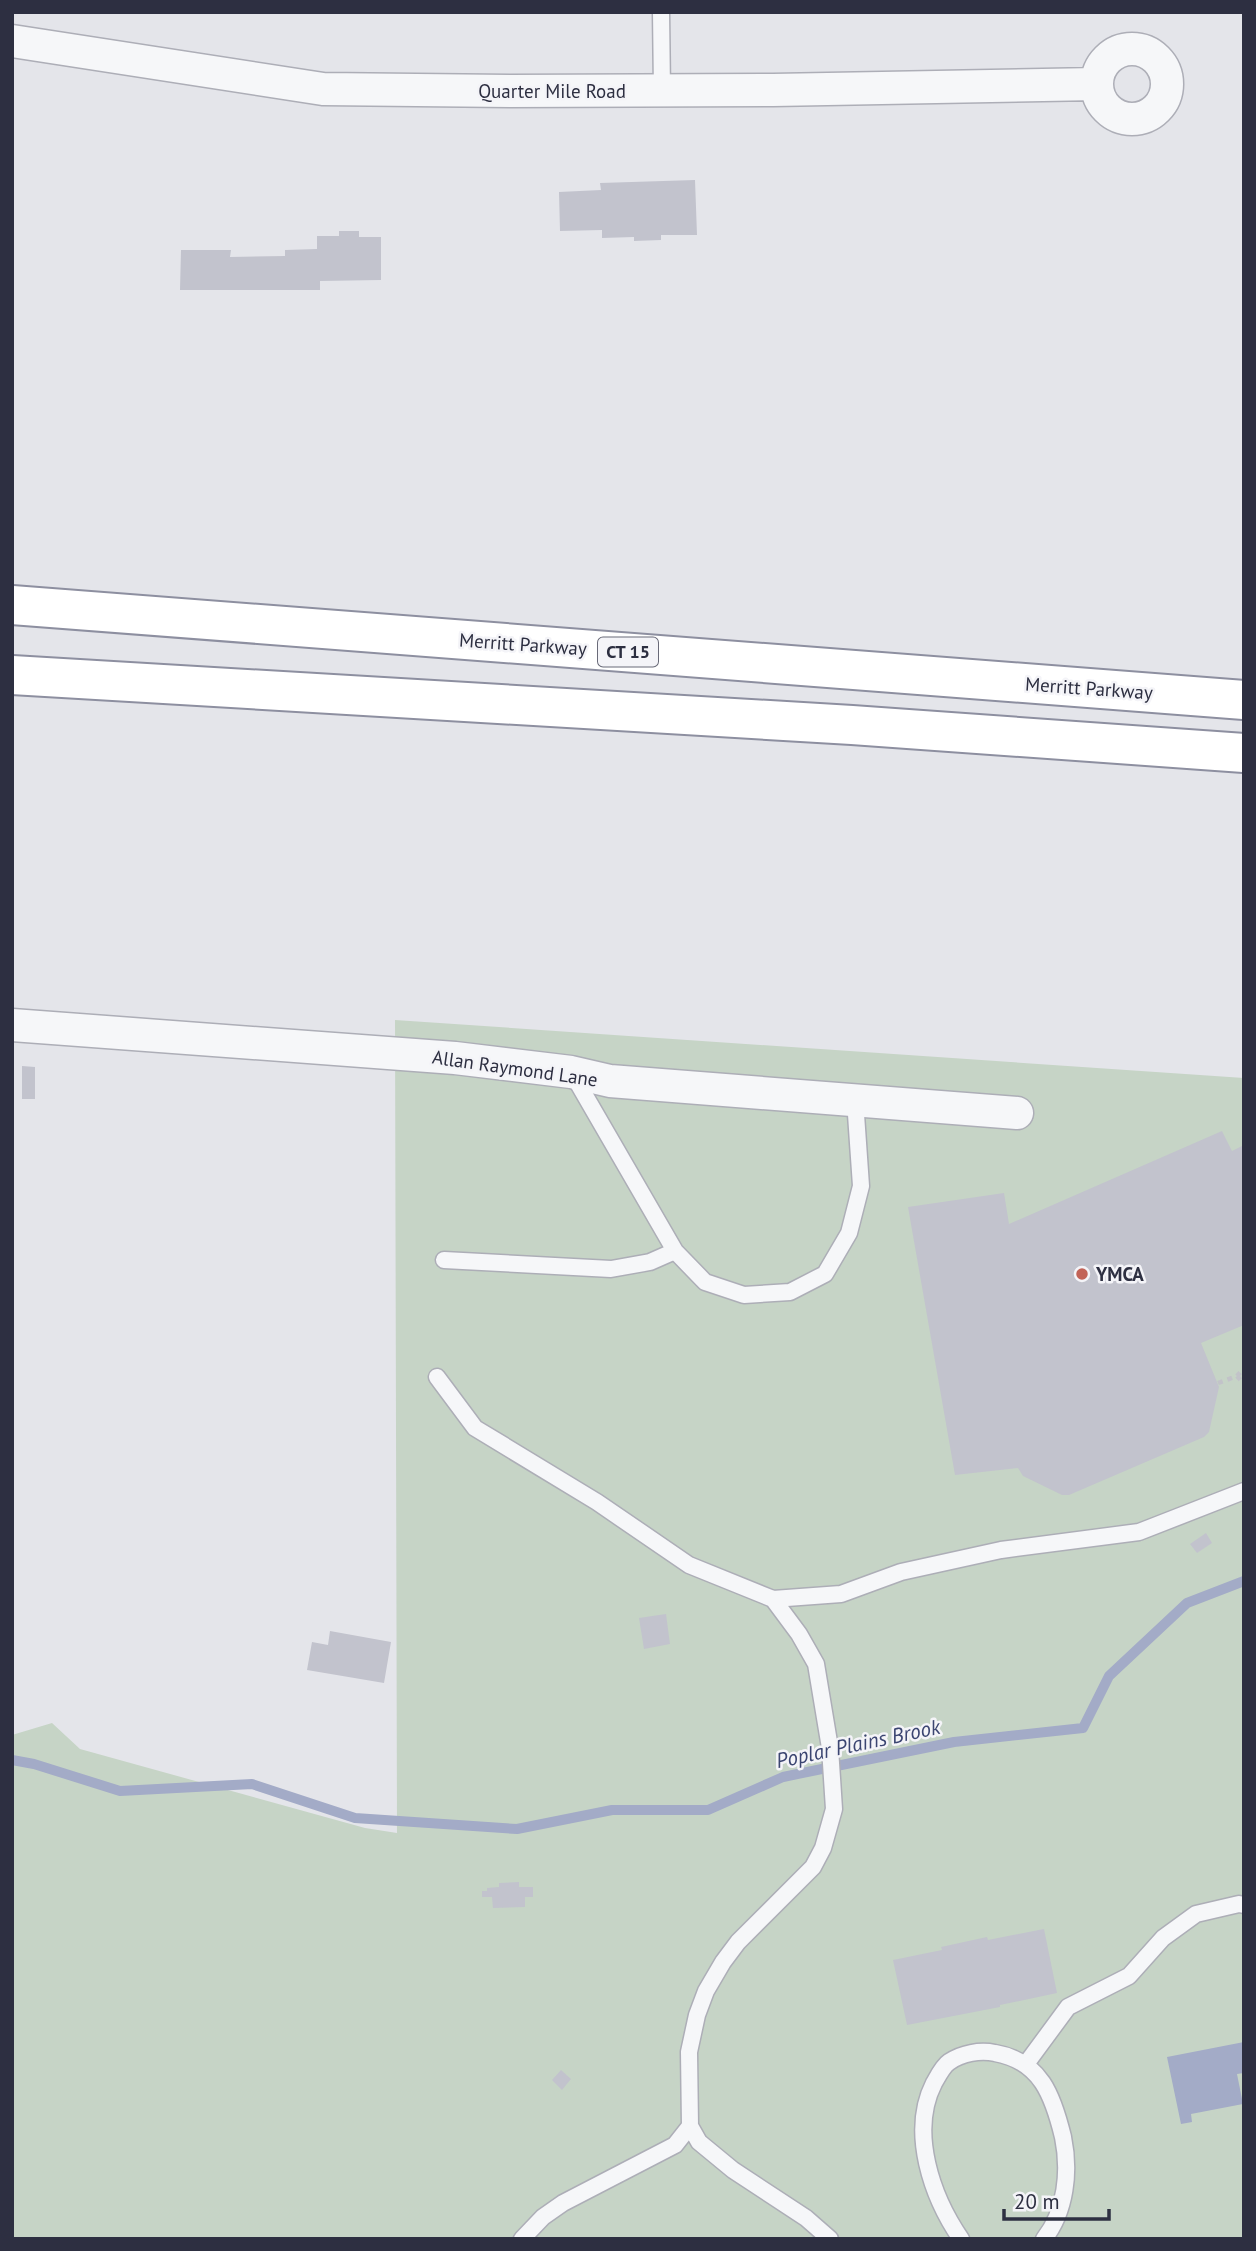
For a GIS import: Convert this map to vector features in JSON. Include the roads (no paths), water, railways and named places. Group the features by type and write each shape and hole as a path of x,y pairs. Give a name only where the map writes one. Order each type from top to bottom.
{"highway":[{"name":"Merritt Parkway","path":"12,605 1244,700"},
{"path":"12,677 852,725 1244,753"}],"street":[{"name":"Quarter Mile Road","path":"12,41 323,89 662,91 1096,83"},
{"name":"Allan Raymond Lane","path":"12,1024 455,1058 571,1072 610,1081 1017,1114"}],"lane":[{"path":"662,12 662,91"},
{"path":"571,1072 675,1251 705,1282 744,1295 790,1292 825,1274 849,1233 861,1186 855,1100"},
{"path":"444,1260 611,1269 650,1262 675,1251"},
{"path":"437,1377 474,1428 597,1502 689,1565 773,1600 841,1594 901,1572 1001,1550 1139,1532 1244,1490"},
{"path":"773,1600 799,1634 816,1664 830,1748 834,1809 823,1848 813,1867 738,1942 706,1991 697,2015 689,2052 690,2126 699,2142 733,2170 806,2218 830,2239"},
{"path":"1026,2064 1069,2007 1129,1976 1163,1938 1196,1914 1244,1905"},
{"path":"961,2239 937,2198 926,2157 924,2118 932,2088 948,2062 964,2054 983,2051 1012,2056 1026,2064 1045,2086 1054,2106 1066,2161 1065,2185 1055,2224 1044,2239"},
{"path":"522,2239 543,2217 563,2203 675,2145 690,2126"}],"water":[{"path":"1244,2042 1244,2073 1237,2074 1243,2104 1191,2114 1192,2122 1181,2124 1167,2057"}],"waterway":[{"name":"Poplar Plains Brook","path":"12,1760 34,1764 120,1791 252,1784 355,1818 517,1829 612,1810 708,1810 783,1777 954,1742 1083,1728 1109,1676 1187,1603 1244,1581"}],"place":[{"name":"YMCA","path":"1082,1274"}]}
